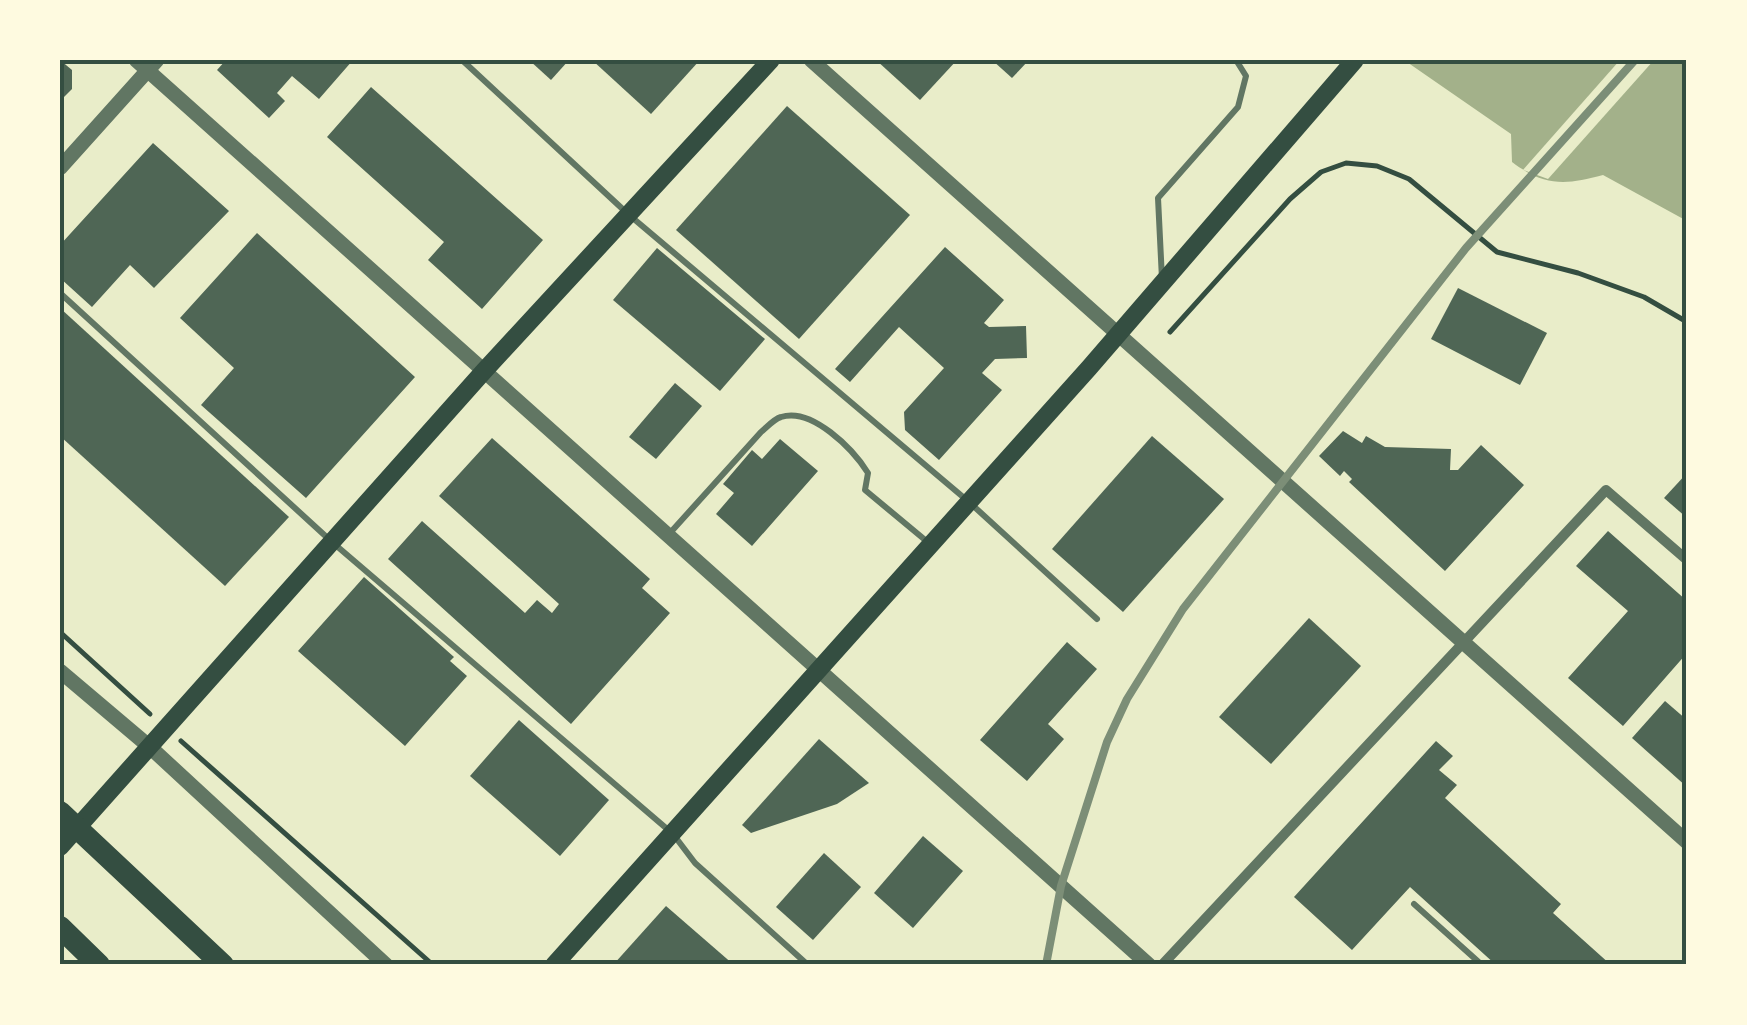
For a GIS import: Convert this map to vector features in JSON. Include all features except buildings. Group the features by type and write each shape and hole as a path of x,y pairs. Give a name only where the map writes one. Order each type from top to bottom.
{"highway":[{"path":"60,812 223,965"},
{"path":"60,926 99,965"}],"main road":[{"path":"60,847 484,371 771,60"},
{"path":"554,965 1119,335 1354,61"}],"street":[{"path":"811,60 1687,842"},
{"path":"60,168 146,63 484,371 1149,965"},
{"path":"1162,965 1606,490 1687,560"},
{"path":"60,671 151,748 386,965"}],"lane":[{"path":"462,60 628,214 969,502 1096,619"},
{"path":"1162,286 1158,198 1238,107 1246,76 1236,60"},
{"path":"60,293 332,542 672,834 695,863 808,965"},
{"path":"668,536 761,432 778,418 799,415 859,459 868,473 865,490 931,545"},
{"path":"1414,904 1482,965"}],"path":[{"path":"1170,332 1290,199 1321,172 1346,162 1377,166 1410,179 1497,252 1578,273 1644,297 1687,322"},
{"path":"60,632 434,965"}],"shaded area":[{"path":"1404,60 1687,60 1687,221 1603,175 1556,182 1524,170 1512,162 1511,134"}],"pier":[{"path":"1620,60 1654,60 1548,179 1523,170"}],"railway":[{"path":"1046,965 1061,886 1107,742 1127,699 1183,609 1466,248 1635,60"}]}
